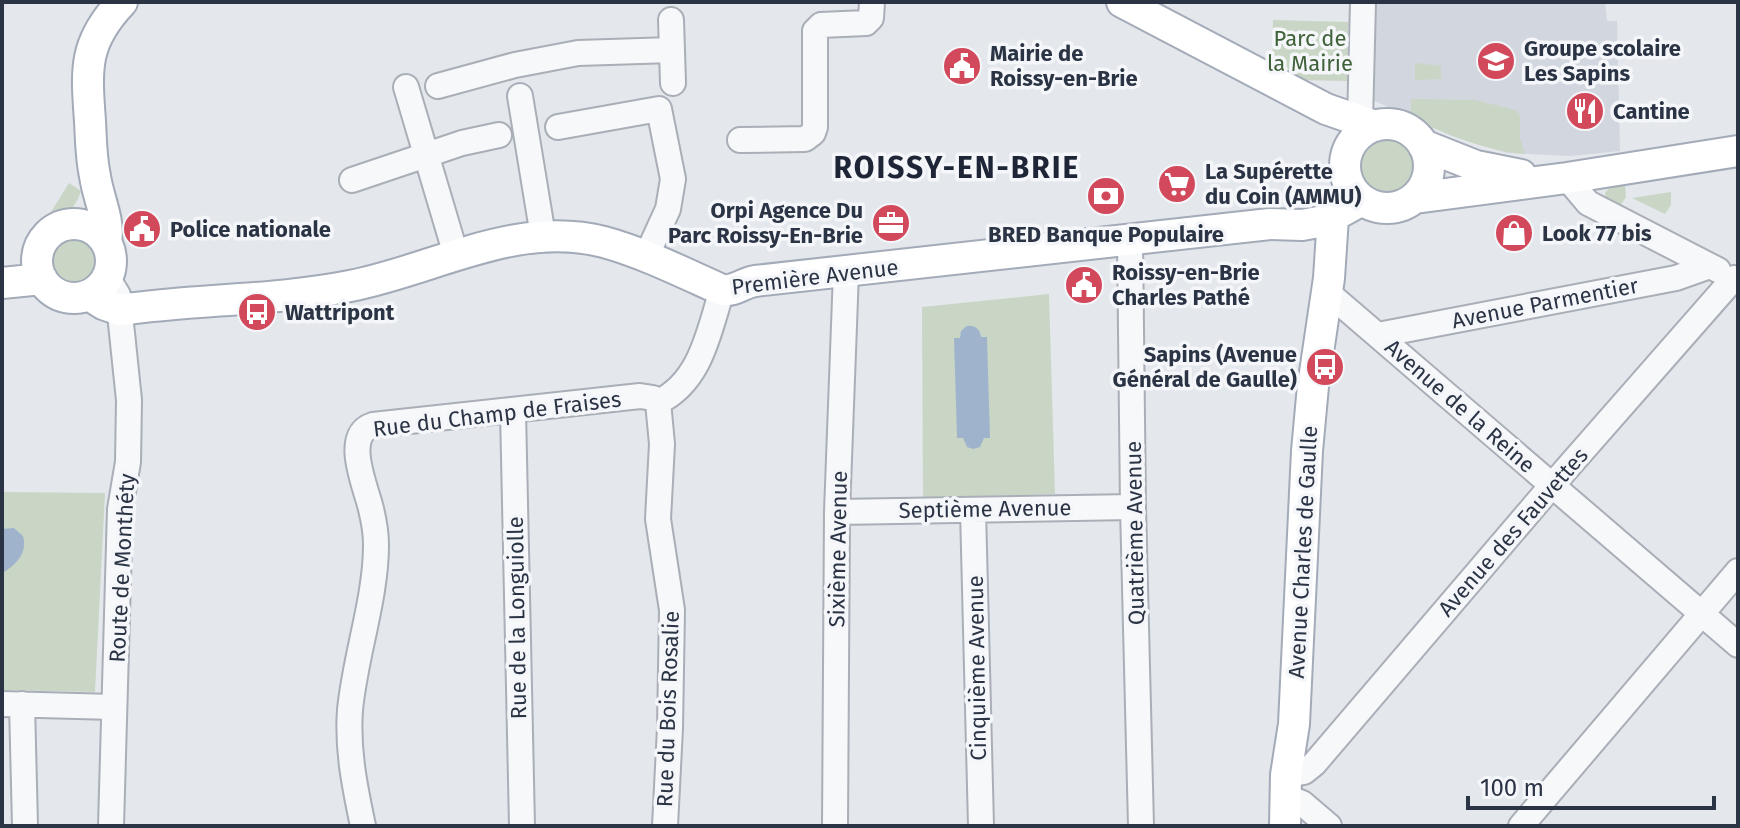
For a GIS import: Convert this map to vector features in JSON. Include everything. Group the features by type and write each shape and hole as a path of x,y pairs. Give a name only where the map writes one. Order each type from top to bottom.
{"main road":[{"path":"106,242 92,228 74,224 60,226 50,232 40,266 48,288 68,297 98,286 111,265 106,242 108,232 94,167 87,80 89,55 103,24 122,2"},
{"path":"1122,2 1164,13 1326,109 1368,124 1405,128 1423,145 1428,156 1428,173 1422,189 1405,204 1389,208 1372,205 1362,200 1350,185 1346,157 1353,142 1368,124"},
{"path":"1423,145 1490,170 1567,178"},
{"path":"1415,198 1738,151"},
{"path":"74,224 85,205 94,167"},
{"path":"1327,209 1346,173"},
{"path":"1285,224 1362,200"},
{"name":"Avenue Charles de Gaulle","path":"1285,826 1286,785 1294,724 1307,451 1328,285 1327,209"},
{"path":"1285,224 1304,235 1328,285"},
{"name":"Première Avenue","path":"120,310 347,287 456,255 543,236 605,242 730,291 755,281 1285,224"},
{"path":"2,270 40,266"},
{"path":"2,283 40,266"},
{"path":"98,286 103,304 120,310"}],"street":[{"path":"740,140 805,139 812,135 815,127 815,31 821,25 866,23 871,18 872,2"},
{"path":"1363,2 1368,124"},
{"path":"671,20 673,83"},
{"path":"438,86 517,81 578,53 672,50"},
{"path":"517,81 543,236"},
{"path":"406,87 456,255"},
{"path":"558,127 659,109 673,179 668,209 646,257"},
{"path":"352,180 426,154 499,135"},
{"path":"1567,178 1588,203 1736,279"},
{"name":"Quatrième Avenue","path":"1130,240 1141,826"},
{"name":"Avenue Parmentier","path":"1378,335 1676,278 1710,266"},
{"name":"Sixième Avenue","path":"835,826 837,512 846,272"},
{"name":"Avenue des Fauvettes","path":"1286,785 1314,764 1552,485 1736,279"},
{"name":"Avenue de la Reine","path":"1328,285 1378,335 1738,645"},
{"path":"658,402 682,386 698,361 706,345 722,290"},
{"name":"Route de Monthéty","path":"111,826 121,492 128,462 129,432 120,310"},
{"name":"Rue du Champ de Fraises","path":"363,826 350,760 349,721 376,543 372,512 359,468 360,435 366,427 373,425 640,396 658,402"},
{"name":"Rue du Bois Rosalie","path":"658,402 662,444 658,519 672,610 665,826"},
{"name":"Rue de la Longuiolle","path":"513,411 522,826"},
{"name":"Septième Avenue","path":"837,512 1133,507"},
{"name":"Cinquième Avenue","path":"973,510 981,826"},
{"path":"1521,826 1738,571"},
{"path":"25,826 12,704 114,707"},
{"path":"1286,785 1329,826"}],"shaded area":[{"name":"Groupe scolaire Les Sapins","path":"1375,2 1605,2 1607,21 1617,21 1620,151 1570,156 1507,153 1452,136 1373,100"}],"green space":[{"name":"Parc de la Mairie","path":"1273,20 1348,22 1347,81 1297,80 1272,67"},
{"path":"1415,63 1441,66 1441,79 1415,80"},
{"path":"1411,99 1474,100 1516,110 1520,115 1520,138 1525,154 1481,146 1411,118"},
{"path":"1380,134 1394,134 1406,139 1415,148 1420,167 1418,180 1411,191 1394,200 1380,200 1368,195 1359,186 1354,174 1354,160 1359,148 1368,139"},
{"path":"69,183 81,191 76,203 64,215 46,220"},
{"path":"1625,185 1626,197 1620,206 1606,198 1609,188"},
{"path":"1671,192 1671,205 1665,214 1632,198"},
{"path":"74,235 92,243 100,261 92,279 74,287 56,279 48,261 56,243"},
{"path":"1049,294 1055,494 923,498 922,307"},
{"path":"2,492 105,493 95,692 2,690"}],"water":[{"path":"967,326 977,328 981,337 987,337 990,438 984,438 980,447 973,449 967,447 963,438 957,438 954,338 960,338 961,331"},
{"path":"14,528 23,536 24,548 16,562 2,573 2,529"}],"place":[{"name":"Groupe scolaire Les Sapins","path":"1496,61"},
{"name":"Mairie de Roissy-en-Brie","path":"962,66"},
{"name":"Cantine","path":"1585,111"},
{"name":"La Supérette du Coin (AMMU)","path":"1177,184"},
{"name":"BRED Banque Populaire","path":"1106,196"},
{"name":"Orpi Agence Du Parc Roissy-En-Brie","path":"891,223"},
{"name":"Police nationale","path":"142,229"},
{"name":"Look 77 bis","path":"1514,233"},
{"name":"Roissy-en-Brie Charles Pathé","path":"1084,285"},
{"name":"Wattripont","path":"257,312"},
{"name":"Sapins (Avenue Général de Gaulle)","path":"1325,367"}],"district":[{"name":"ROISSY-EN-BRIE","path":"957,168"}]}
